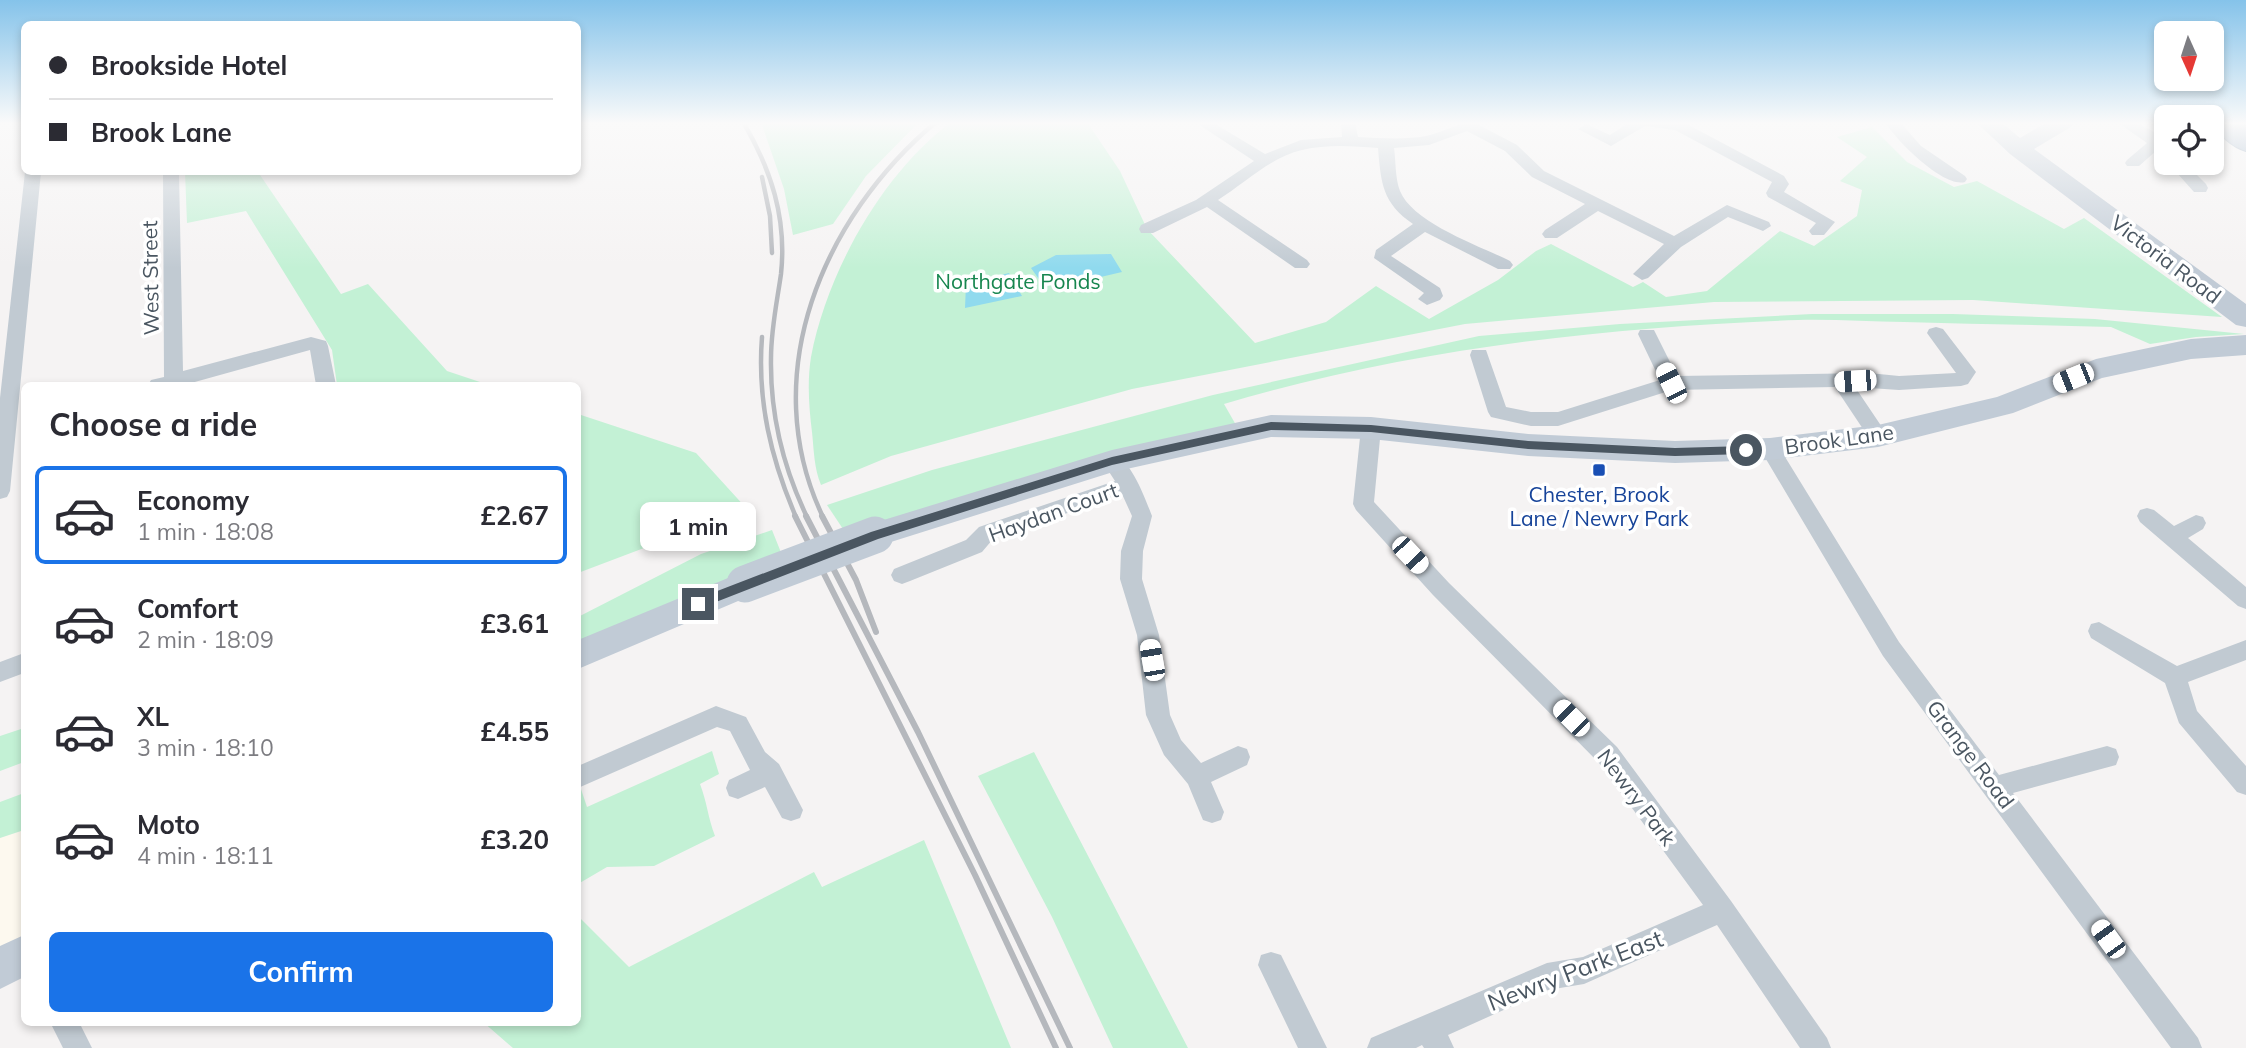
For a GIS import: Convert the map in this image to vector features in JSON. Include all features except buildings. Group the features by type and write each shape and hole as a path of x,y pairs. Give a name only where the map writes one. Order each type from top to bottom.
{"street":[{"path":"1147,229 1207,200 1251,171"},
{"path":"1389,171 1392,190 1398,204 1426,224 1504,265"},
{"path":"1535,171 1675,243"},
{"path":"1764,171 1778,179 1781,184 1774,193 1827,222 1818,231"},
{"path":"1947,171 1959,179"},
{"name":"Victoria Road","path":"2048,171 2246,318"},
{"path":"0,491 10,424 33,175"},
{"name":"West Street","path":"168,382 172,175"},
{"path":"2188,175 2200,188"},
{"path":"1207,200 1301,264"},
{"path":"1551,234 1597,204"},
{"path":"1642,274 1675,243 1727,209 1763,226"},
{"path":"1426,224 1382,254 1386,261 1399,271 1434,292 1434,296 1427,299"},
{"path":"1479,355 1498,412 1531,419 1558,419 1671,383 1869,380 1899,383 1961,380 1967,372 1936,333"},
{"path":"1647,334 1671,383"},
{"path":"175,382 312,343 319,346 322,352 326,382"},
{"name":"Brook Lane","path":"581,654 745,584 875,535 1120,473 1271,426 1371,428 1528,445 1675,452 1770,449 1878,436 2003,406 2095,369 2190,349 2246,345"},
{"path":"1841,382 1878,436"},
{"name":"Newry Park","path":"1371,428 1363,503 1441,589 1608,755 1722,910 1817,1048"},
{"name":"Grange Road","path":"1770,449 1891,649 2188,1048"},
{"path":"1120,473 1142,516 1132,551 1131,579 1148,635 1158,715 1172,747 1197,778 1212,812"},
{"name":"Haydan Court","path":"902,575 974,546 986,533 1120,473"},
{"path":"2147,516 2246,600"},
{"path":"2173,537 2196,523"},
{"path":"2099,631 2175,677 2187,716 2246,783"},
{"path":"2175,677 2246,650"},
{"path":"0,671 21,664"},
{"path":"581,776 716,716 738,724 756,760 769,772 791,810"},
{"path":"1197,778 1238,757"},
{"path":"1996,787 2107,757"},
{"path":"738,788 769,772"},
{"name":"Newry Park East","path":"1381,1048 1434,1038 1547,977 1584,970 1722,910"},
{"path":"0,969 21,957"},
{"path":"1271,965 1314,1048"},
{"path":"66,1026 78,1048"}],"shaded area":[{"path":"21,831 21,957 0,969 0,838"}],"green space":[{"path":"778,171 871,171 833,224 793,235"},
{"name":"Northgate Ponds","path":"901,171 1120,171 1147,229 1255,343 1326,322 1376,286 1429,319 1498,280 1536,251 1551,244 1633,287 1643,282 1666,297 1707,291 1780,231 1814,246 1857,216 1862,190 1840,181 1851,171 1924,171 1954,187 1977,181 2064,229 2084,218 2222,317 1973,300 1714,302 1465,324 1132,389 891,456 821,485 814,453 809,404 811,357 830,292 844,259 881,197"},
{"path":"185,175 260,175 341,294 368,284 447,371 480,382 337,382 332,350 246,211 187,223"},
{"path":"1812,314 1953,314 2095,319 2244,334 2150,344 2111,327 1811,320 1726,323 1580,335 1436,355 1294,385 1224,404 1236,425 847,535 827,505 932,470 1213,395 1479,336 1620,324"},
{"path":"581,415 696,453 747,509 581,572"},
{"path":"772,530 784,560 581,646 581,615 701,554"},
{"path":"21,729 21,763 0,771 0,736"},
{"path":"712,751 719,774 700,784 715,836 654,866 607,867 581,882 581,789 587,807"},
{"path":"1034,752 1188,1048 1113,1048 1052,917 978,776"},
{"path":"21,794 21,831 0,838 0,802"},
{"path":"924,840 1011,1048 513,1048 488,1026 581,1026 581,919 629,967 814,872 822,887"}],"water":[{"path":"1111,254 1122,272 1075,283 1041,282 1031,268 1056,255"},
{"path":"1009,273 1022,296 965,308 966,284"}],"railway":[{"path":"767,171 775,195 782,233 781,274 771,347 773,399 785,459 807,517"},
{"path":"823,517 804,463 796,409 799,355 812,302 833,251 861,204 887,171"},
{"path":"762,177 770,216 772,253"},
{"path":"762,337 762,384 768,429 779,473 796,517"},
{"path":"795,516 975,875 1056,1048"},
{"path":"806,516 918,732 1070,1048"},
{"path":"822,516 856,580 876,632"}],"place":[{"name":"Chester, Brook Lane / Newry Park","path":"1599,470"}],"route":[{"path":"698,604 875,535 1112,461 1271,426 1371,428 1528,445 1675,452 1746,450"}]}
